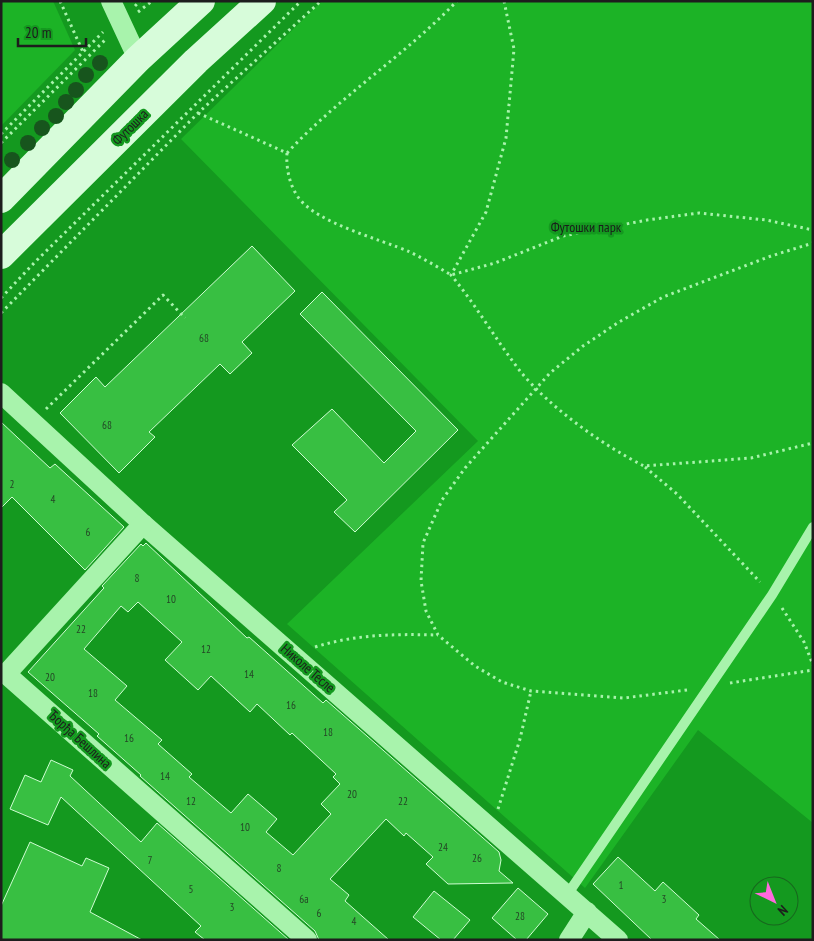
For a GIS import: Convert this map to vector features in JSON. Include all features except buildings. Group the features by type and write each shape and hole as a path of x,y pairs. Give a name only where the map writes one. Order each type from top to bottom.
{"main road":[{"path":"1,199 138,58 202,1"},
{"name":"Футошка","path":"1,255 196,61 262,1"}],"street":[{"path":"115,10 138,58"},
{"name":"Николе Тесле","path":"1,393 144,524 618,940"},
{"name":"Ђорђа Бешлина","path":"144,524 6,674 307,940"},
{"path":"569,940 587,912"}],"lane":[{"path":"567,895 772,595 813,527"}],"path":[{"path":"60,1 83,52"},
{"path":"1,134 83,52 115,10 140,1"},
{"path":"1,298 35,262 301,1"},
{"path":"2,310 198,113 321,1"},
{"path":"457,1 419,38 308,131 287,153 286,168 297,196 310,210 412,253 451,275 535,388 578,424 644,466 677,494 772,595 804,642 813,665"},
{"path":"451,275 486,212 506,138 514,49 504,1"},
{"path":"1,143 100,44"},
{"path":"198,113 287,153"},
{"path":"451,275 495,263 562,236 647,220 698,213 766,220 813,230"},
{"path":"813,243 771,256 663,297 590,341 550,373 465,468 442,500 423,543 421,581 426,611 438,635 475,666 502,682 531,691 624,698 710,687 813,670"},
{"path":"42,413 163,295 185,318"},
{"path":"644,466 751,458 813,443"},
{"path":"308,649 355,637 391,634 438,635"},
{"path":"496,814 504,794 520,739 531,691"}],"green space":[{"path":"1,1 53,1 75,50 1,126"},
{"name":"Футошки парк","path":"322,1 813,1 813,823 698,730 585,888 287,624 478,441 181,139"}]}
